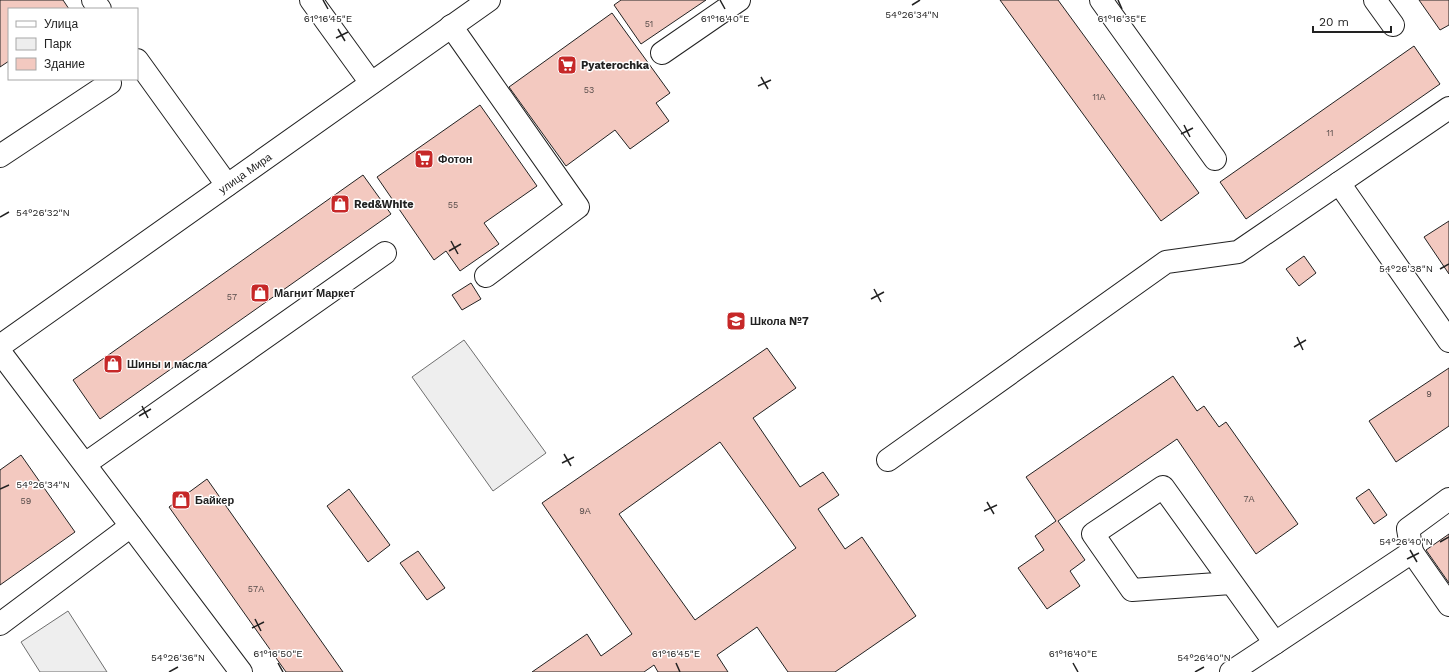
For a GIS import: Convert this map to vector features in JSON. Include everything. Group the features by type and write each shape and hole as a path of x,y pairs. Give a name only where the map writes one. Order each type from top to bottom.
{"street":[{"path":"93,0 99,8"},
{"path":"311,0 371,83"},
{"name":"улица Мира","path":"0,346 489,0"},
{"path":"662,53 739,0"},
{"path":"1101,0 1215,159"},
{"path":"1376,0 1393,25"},
{"path":"451,26 578,207 486,276"},
{"path":"138,61 227,185"},
{"path":"0,156 110,83"},
{"path":"888,460 1166,262 1238,252 1449,108"},
{"path":"1339,183 1449,341"},
{"path":"85,464 385,253"},
{"path":"0,352 241,672"},
{"path":"1231,583 1132,590 1093,534 1163,487 1275,643"},
{"path":"1449,499 1408,529 1412,552 1449,605"},
{"path":"0,624 131,526"},
{"path":"1231,672 1412,552"}],"green space":[{"path":"464,340 546,453 493,491 412,377"},
{"path":"68,611 107,672 40,672 21,642"}],"building":[{"path":"0,0 63,0 68,8 8,8 8,62 0,67"},
{"path":"621,0 706,0 641,44 614,5"},
{"path":"1000,0 1058,0 1199,193 1161,221"},
{"path":"1419,0 1449,0 1449,25 1440,30"},
{"path":"612,13 670,93 656,103 669,121 630,149 615,130 566,166 509,87"},
{"path":"1414,46 1440,84 1246,219 1220,182"},
{"path":"480,105 537,186 484,223 499,244 460,271 446,251 434,260 377,177"},
{"path":"363,175 391,214 100,419 73,380"},
{"path":"1449,221 1449,274 1424,237"},
{"path":"1304,256 1316,273 1299,286 1286,269"},
{"path":"471,283 481,299 462,310 452,295"},
{"path":"767,348 796,388 753,418 800,487 823,472 839,495 818,509 845,549 862,537 916,616 835,672 788,672 757,627 717,655 728,672 658,672 654,665 644,672 532,672 587,634 601,656 632,634 542,503","holes":["720,442 796,548 695,620 619,514"]},
{"path":"1449,368 1449,426 1396,462 1369,421"},
{"path":"1173,376 1197,411 1204,406 1219,427 1226,422 1298,524 1256,554 1177,439 1058,521 1085,560 1070,571 1080,586 1047,609 1018,568 1044,550 1035,536 1056,521 1026,477"},
{"path":"21,455 75,532 0,585 0,470"},
{"path":"207,479 343,672 286,672 169,507"},
{"path":"349,489 390,545 368,562 327,506"},
{"path":"1369,489 1387,515 1374,524 1356,498"},
{"path":"1449,534 1449,583 1426,550"},
{"path":"418,551 445,588 427,600 400,563"}],"place":[{"name":"Pyaterochka","path":"567,65"},
{"name":"Фотон","path":"424,159"},
{"name":"Red&White","path":"340,204"},
{"name":"Магнит Маркет","path":"260,293"},
{"name":"Школа №7","path":"736,321"},
{"name":"Шины и масла","path":"113,364"},
{"name":"Байкер","path":"181,500"}]}
